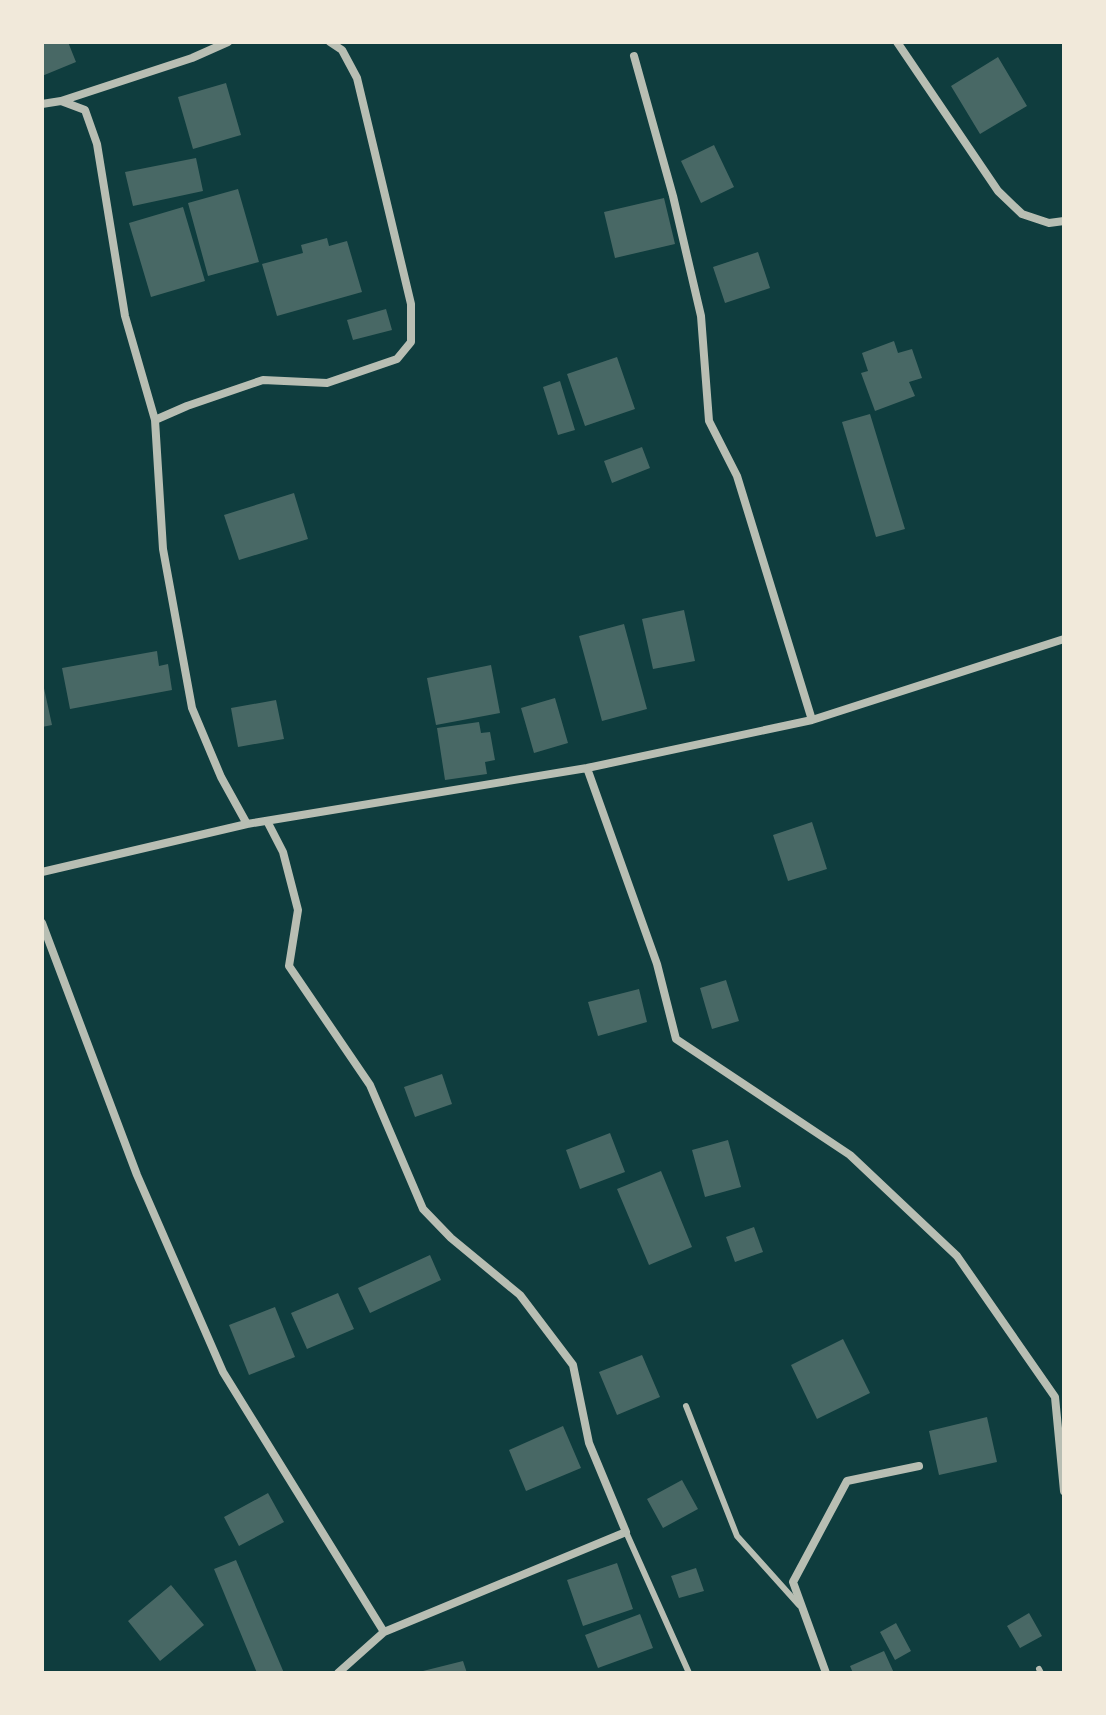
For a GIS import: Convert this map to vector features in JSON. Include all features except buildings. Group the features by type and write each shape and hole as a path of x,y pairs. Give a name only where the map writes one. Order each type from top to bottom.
{"street":[{"path":"42,104 61,101 192,58 228,42"},
{"path":"155,420 263,380 327,383 397,359 411,342 411,304 357,78 342,50 330,42"},
{"path":"897,42 998,191 1022,214 1049,223 1064,221"},
{"path":"634,56 673,196 701,316 709,421 737,476 812,720"},
{"path":"61,101 85,110 97,144 125,316 155,420 163,549 192,708 221,777 247,824"},
{"path":"42,872 247,824 587,768 812,720 1064,639"},
{"path":"587,768 657,964 676,1039 850,1155 957,1256 1059,1396 1064,1491"},
{"path":"267,821 283,852 298,910 289,966 370,1085 423,1209 451,1238 520,1295 573,1365 589,1443 626,1532 384,1632 338,1673"},
{"path":"42,923 137,1175 223,1372 384,1632"},
{"path":"826,1673 793,1582 847,1481 919,1466"}],"lane":[{"path":"686,1406 737,1536 803,1609"},
{"path":"626,1532 689,1673"}]}
